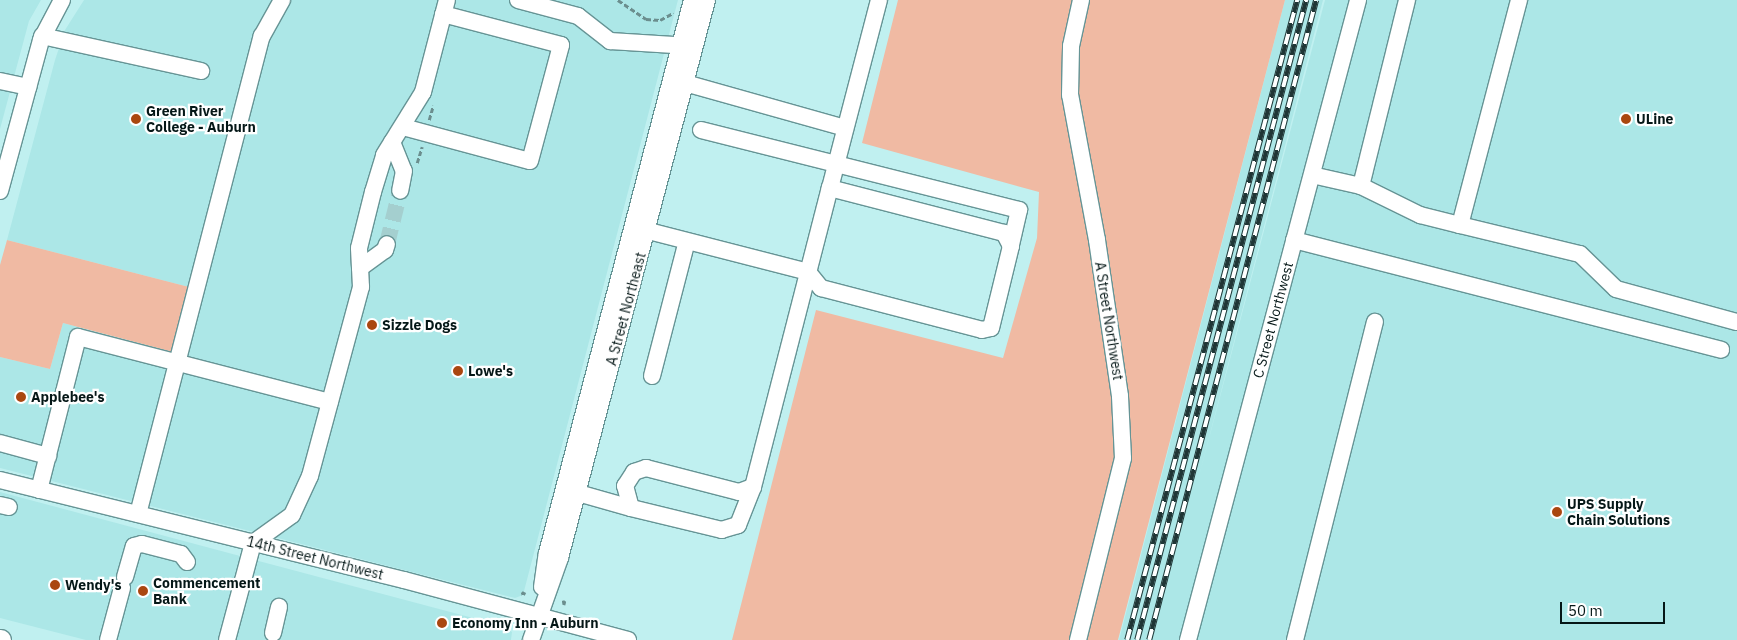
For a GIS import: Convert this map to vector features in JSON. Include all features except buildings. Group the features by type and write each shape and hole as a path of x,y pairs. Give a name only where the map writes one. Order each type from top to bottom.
{"street":[{"path":"0,190 42,36 62,0"},
{"path":"138,514 262,36 282,0"},
{"path":"518,0 578,16 610,41 688,45"},
{"name":"A Street Northeast","path":"531,640 560,558 578,493 640,229 688,45 707,0"},
{"path":"578,493 722,530 738,525 753,487 879,0"},
{"name":"A Street Northwest","path":"1078,640 1123,458 1119,386 1070,95 1071,46 1081,0"},
{"name":"C Street Northwest","path":"1188,640 1358,0"},
{"path":"1361,186 1407,0"},
{"path":"1460,225 1518,0"},
{"name":"A Street Northeast","path":"538,617 547,553 640,229 685,83 688,45 685,3"},
{"path":"228,640 253,543 292,515 310,476 361,287 359,248 373,192 384,155 423,92 445,7 561,45 530,161 403,127"},
{"path":"42,36 201,71"},
{"path":"0,80 28,87"},
{"path":"685,83 845,128"},
{"path":"640,229 808,272 821,288 982,330 991,328 1020,210 836,166 701,130"},
{"path":"392,142 404,171 400,190"},
{"path":"1312,175 1361,186 1420,215 1580,254 1616,289 1737,322"},
{"path":"830,188 1004,233 1011,246"},
{"path":"1294,240 1721,350"},
{"path":"652,376 687,241"},
{"path":"360,268 385,250 387,244"},
{"path":"1295,640 1375,322"},
{"path":"39,490 78,337 330,402"},
{"path":"0,443 48,456"},
{"path":"631,508 625,486 634,472 646,468 739,492 753,487"},
{"name":"14th Street Northwest","path":"0,480 628,640"},
{"path":"108,640 134,546 142,544 181,554 187,562"},
{"path":"273,633 279,608"}],"path":[{"path":"618,0 646,19 660,20 673,14 685,3"}],"shaded area":[{"path":"0,0 41,0 29,21 0,129"},
{"path":"84,0 678,0 523,595 515,598 0,468 0,357 50,369 63,323 173,352 189,287 7,240 55,60 65,30"},
{"path":"898,0 1285,0 1118,640 732,640 816,310 1003,358 1037,238 1039,192 862,143"},
{"path":"1285,0 1323,0 1198,480 1325,0 1737,0 1737,640 1119,640"},
{"path":"7,240 189,287 173,352 63,323 50,369 0,357 0,265"},
{"path":"0,492 503,626 512,632 511,640 86,640 0,618"}],"tunnel":[{"path":"387,244 400,191"}],"railway":[{"path":"1127,640 1297,0"},
{"path":"1137,640 1306,0"},
{"path":"1149,640 1316,0"}],"place":[{"name":"Green River College - Auburn","path":"136,119"},
{"name":"ULine","path":"1626,119"},
{"name":"Sizzle Dogs","path":"372,325"},
{"name":"Lowe's","path":"458,371"},
{"name":"Applebee's","path":"21,397"},
{"name":"UPS Supply Chain Solutions","path":"1557,512"},
{"name":"Wendy's","path":"55,585"},
{"name":"Commencement Bank","path":"143,591"},
{"name":"Economy Inn - Auburn","path":"442,623"}]}
